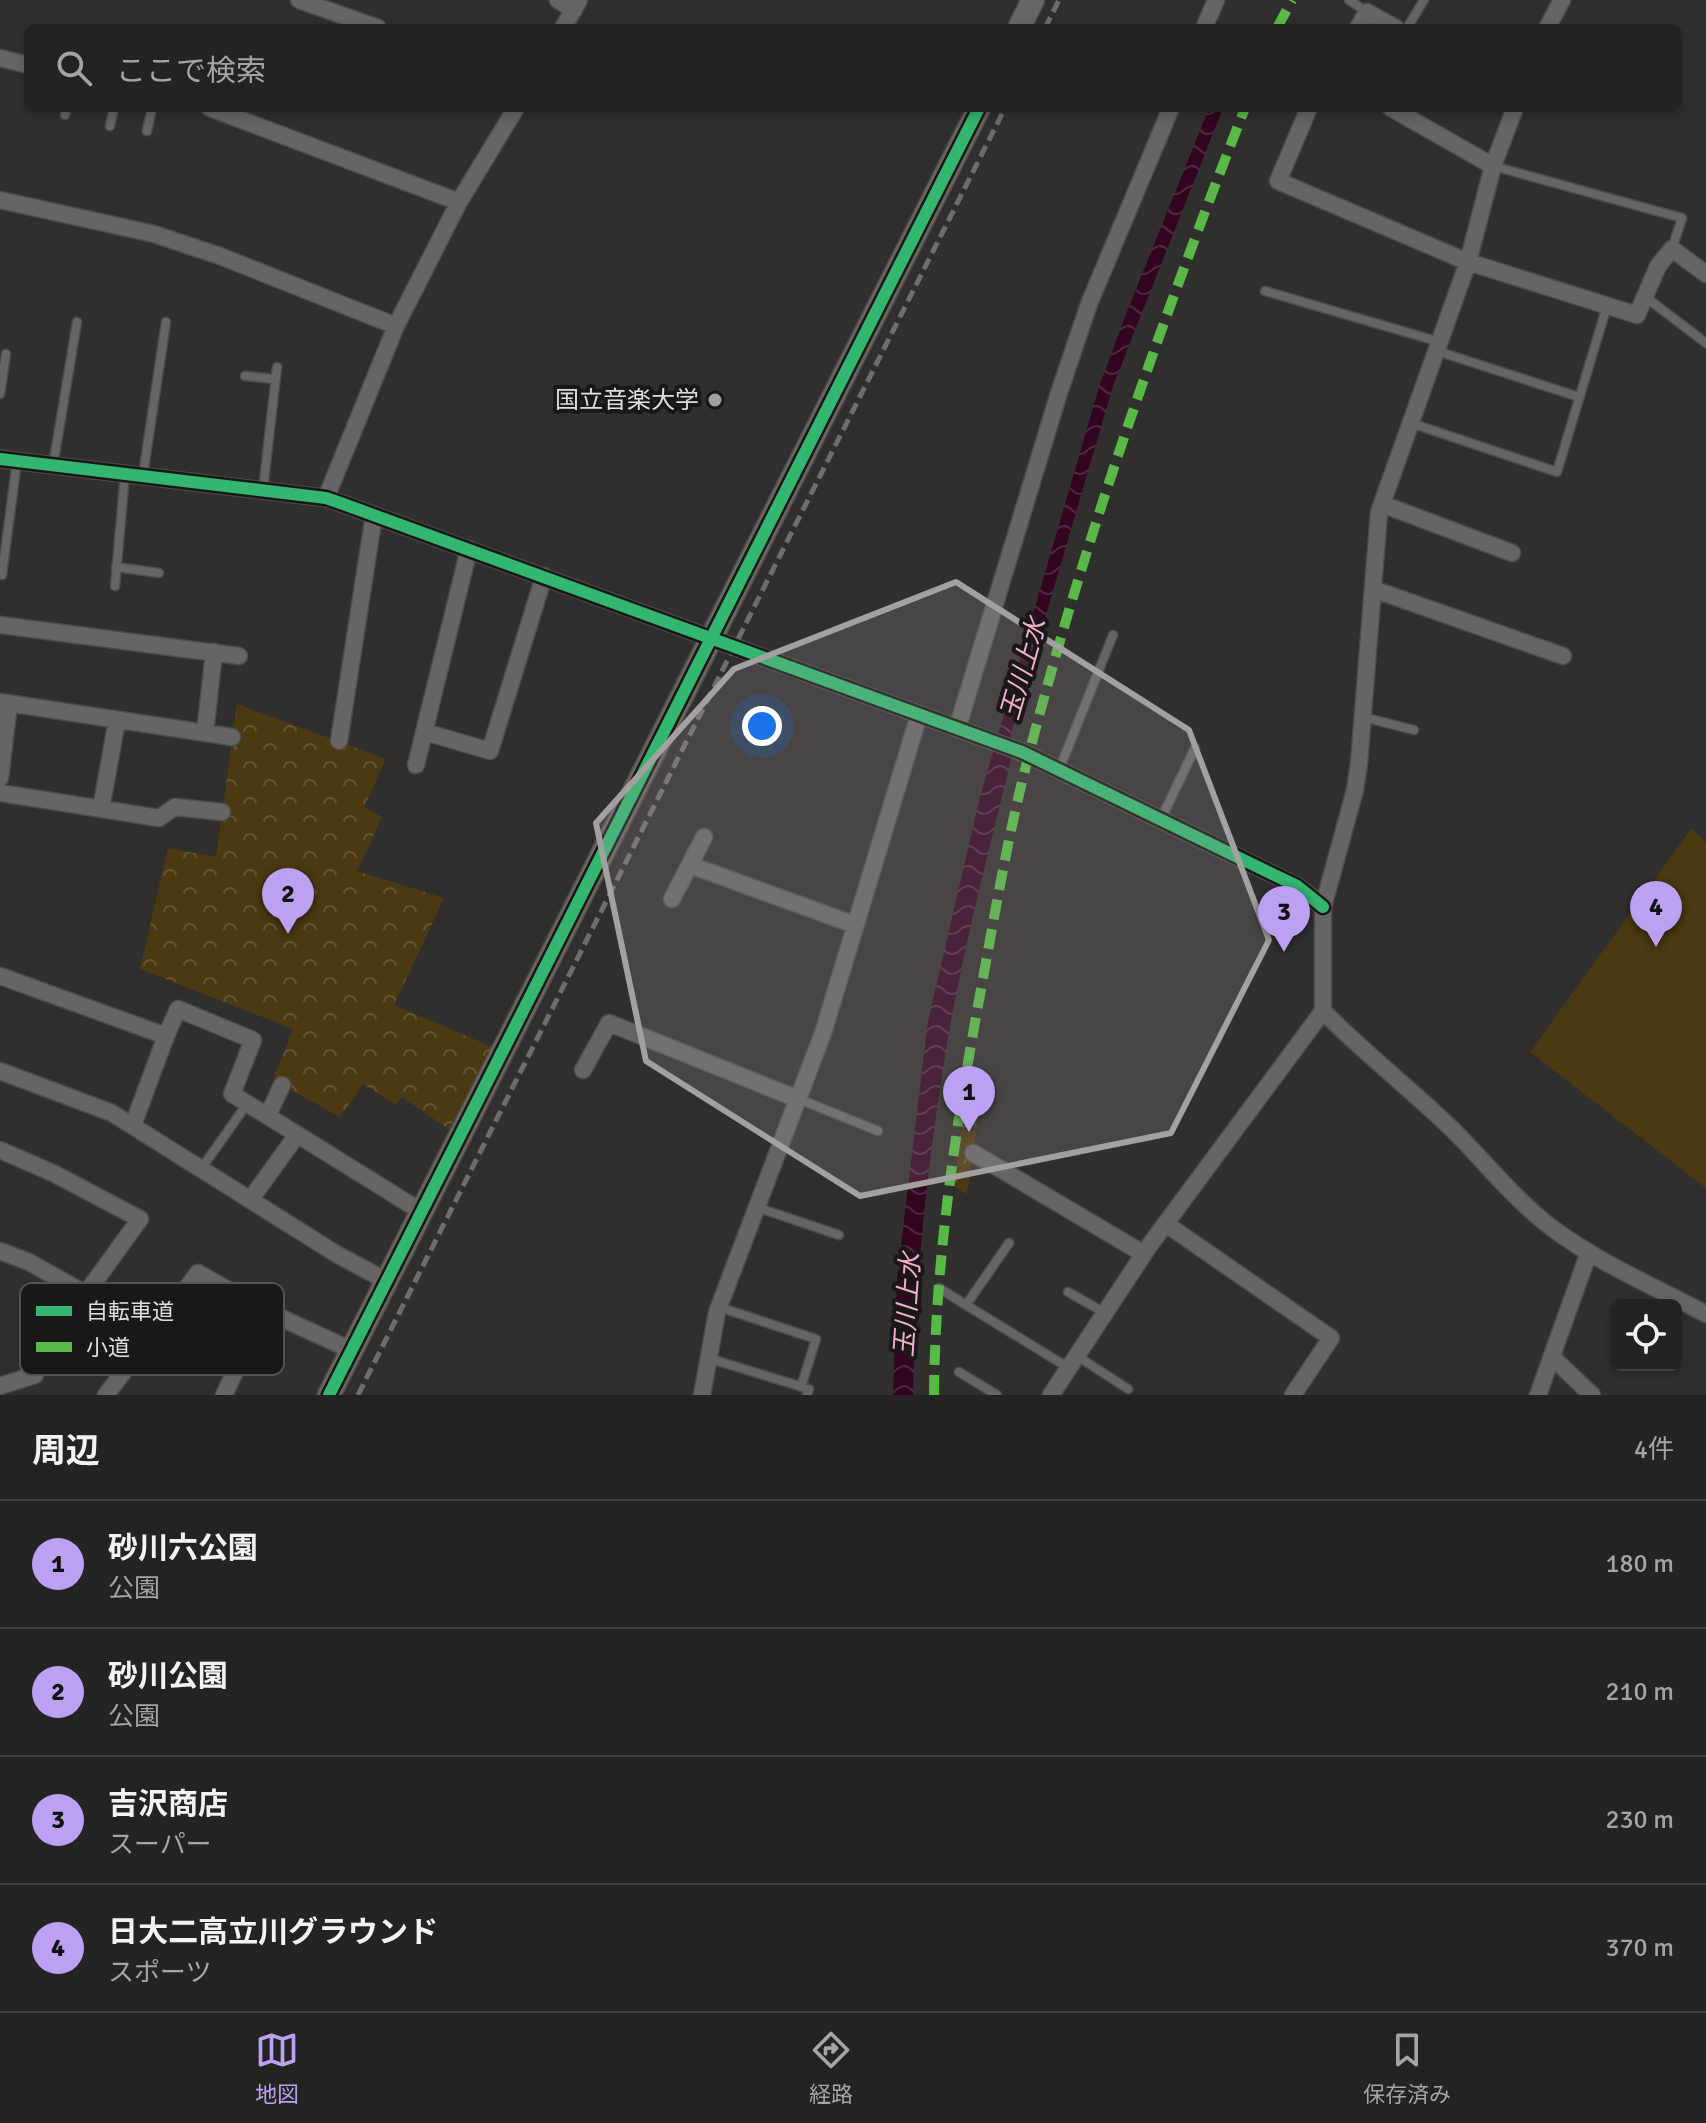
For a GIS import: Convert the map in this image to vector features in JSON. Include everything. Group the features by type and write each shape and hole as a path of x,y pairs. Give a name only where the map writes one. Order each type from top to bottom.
{"street":[{"path":"299,0 367,24"},
{"path":"558,0 576,5 565,24"},
{"path":"1021,24 1033,0"},
{"path":"1206,24 1216,0"},
{"path":"1549,24 1562,0"},
{"path":"1360,24 1367,12 1389,24"},
{"path":"0,58 24,64"},
{"path":"221,112 459,202"},
{"path":"326,498 396,326 459,202 514,112"},
{"path":"329,1395 977,112"},
{"path":"957,729 1084,317 1169,112"},
{"path":"1307,112 1278,181 1468,262 1637,315 1658,266 1672,249 1706,274"},
{"path":"1398,112 1493,166"},
{"path":"1051,1395 1144,1254 1323,1011 1323,907 1355,790 1382,504 1468,262 1493,166 1513,112"},
{"path":"0,200 154,234 220,256 396,326"},
{"path":"0,459 326,498 1022,752 1297,886 1323,907"},
{"path":"1382,504 1512,553"},
{"path":"339,741 374,515"},
{"path":"416,765 469,549"},
{"path":"425,732 490,751 544,576"},
{"path":"1373,589 1563,656"},
{"path":"0,625 239,656"},
{"path":"205,733 214,652"},
{"path":"0,778 5,703 232,737"},
{"path":"702,1395 718,1307 823,1033 919,715"},
{"path":"101,809 117,720"},
{"path":"0,793 159,818 175,807 222,812"},
{"path":"672,899 704,837"},
{"path":"690,865 855,925"},
{"path":"0,976 166,1036"},
{"path":"133,1125 178,1009 253,1040 232,1094 422,1212"},
{"path":"1323,1011 1371,1059 1452,1130 1523,1204 1552,1228 1589,1252 1706,1314"},
{"path":"583,1070 609,1023 798,1099"},
{"path":"0,1071 112,1113 338,1255 387,1281"},
{"path":"268,1115 282,1085"},
{"path":"250,1200 297,1135"},
{"path":"0,1150 55,1174 140,1219 94,1283"},
{"path":"973,1153 1144,1254"},
{"path":"1166,1224 1331,1338 1293,1395"},
{"path":"0,1251 29,1262 66,1283"},
{"path":"1538,1395 1589,1252"},
{"path":"190,1283 198,1273 216,1283"},
{"path":"284,1319 351,1350"},
{"path":"1552,1357 1592,1395"},
{"path":"0,1386 35,1375"},
{"path":"106,1395 121,1375"},
{"path":"224,1395 233,1375"}],"lane":[{"path":"1349,0 1367,12"},
{"path":"1409,24 1424,0"},
{"path":"110,126 113,112"},
{"path":"147,131 151,112"},
{"path":"1493,166 1682,218 1672,249"},
{"path":"1265,291 1439,346 1579,397"},
{"path":"1643,296 1706,343"},
{"path":"1411,423 1557,472 1607,305"},
{"path":"53,466 77,322"},
{"path":"143,476 166,322"},
{"path":"0,394 6,354"},
{"path":"263,490 277,367"},
{"path":"245,376 275,379"},
{"path":"2,575 17,461"},
{"path":"115,586 125,474"},
{"path":"116,567 159,573"},
{"path":"1059,770 1113,635"},
{"path":"1363,717 1414,730"},
{"path":"1161,820 1195,748"},
{"path":"798,1099 878,1131"},
{"path":"201,1169 247,1103"},
{"path":"755,1206 839,1235"},
{"path":"966,1305 1009,1243"},
{"path":"939,1288 1128,1389"},
{"path":"1068,1292 1105,1313"},
{"path":"708,1358 804,1391 816,1339 718,1307"},
{"path":"959,1372 997,1395"}],"highlighted area":[{"path":"956,582 1189,730 1269,940 1171,1133 860,1196 646,1061 596,823 734,669"}],"green space":[{"path":"237,704 386,759 364,807 382,817 357,871 444,898 394,1005 495,1048 454,1133 402,1097 396,1105 363,1084 340,1117 273,1080 293,1029 140,969 168,848 216,857"},
{"path":"1691,829 1706,842 1706,1188 1530,1052"},
{"path":"965,1103 979,1111 967,1194 954,1186"}],"water":[{"name":"玉川上水","path":"1207,112 1221,112 1113,386 1011,734 1011,760 965,952 937,1109 919,1272 913,1395 893,1395 897,1278 928,1021 980,797 1099,387"}],"railway":[{"path":"1047,24 1059,0"},
{"path":"358,1395 1003,112"}],"marked path":[{"path":"1279,24 1292,0"},
{"path":"934,1395 938,1292 956,1137 998,897 1022,783 1075,590 1127,428 1243,112"}],"cycle path":[{"path":"329,1395 977,112"},
{"path":"0,459 326,498 1022,752 1297,886 1323,907"}],"place":[{"name":"国立音楽大学","path":"715,400"},
{"name":"砂川公園","path":"288,934"},
{"name":"日大二高立川グラウンド","path":"1656,947"},
{"name":"吉沢商店","path":"1284,952"},
{"name":"砂川六公園","path":"969,1132"}]}
